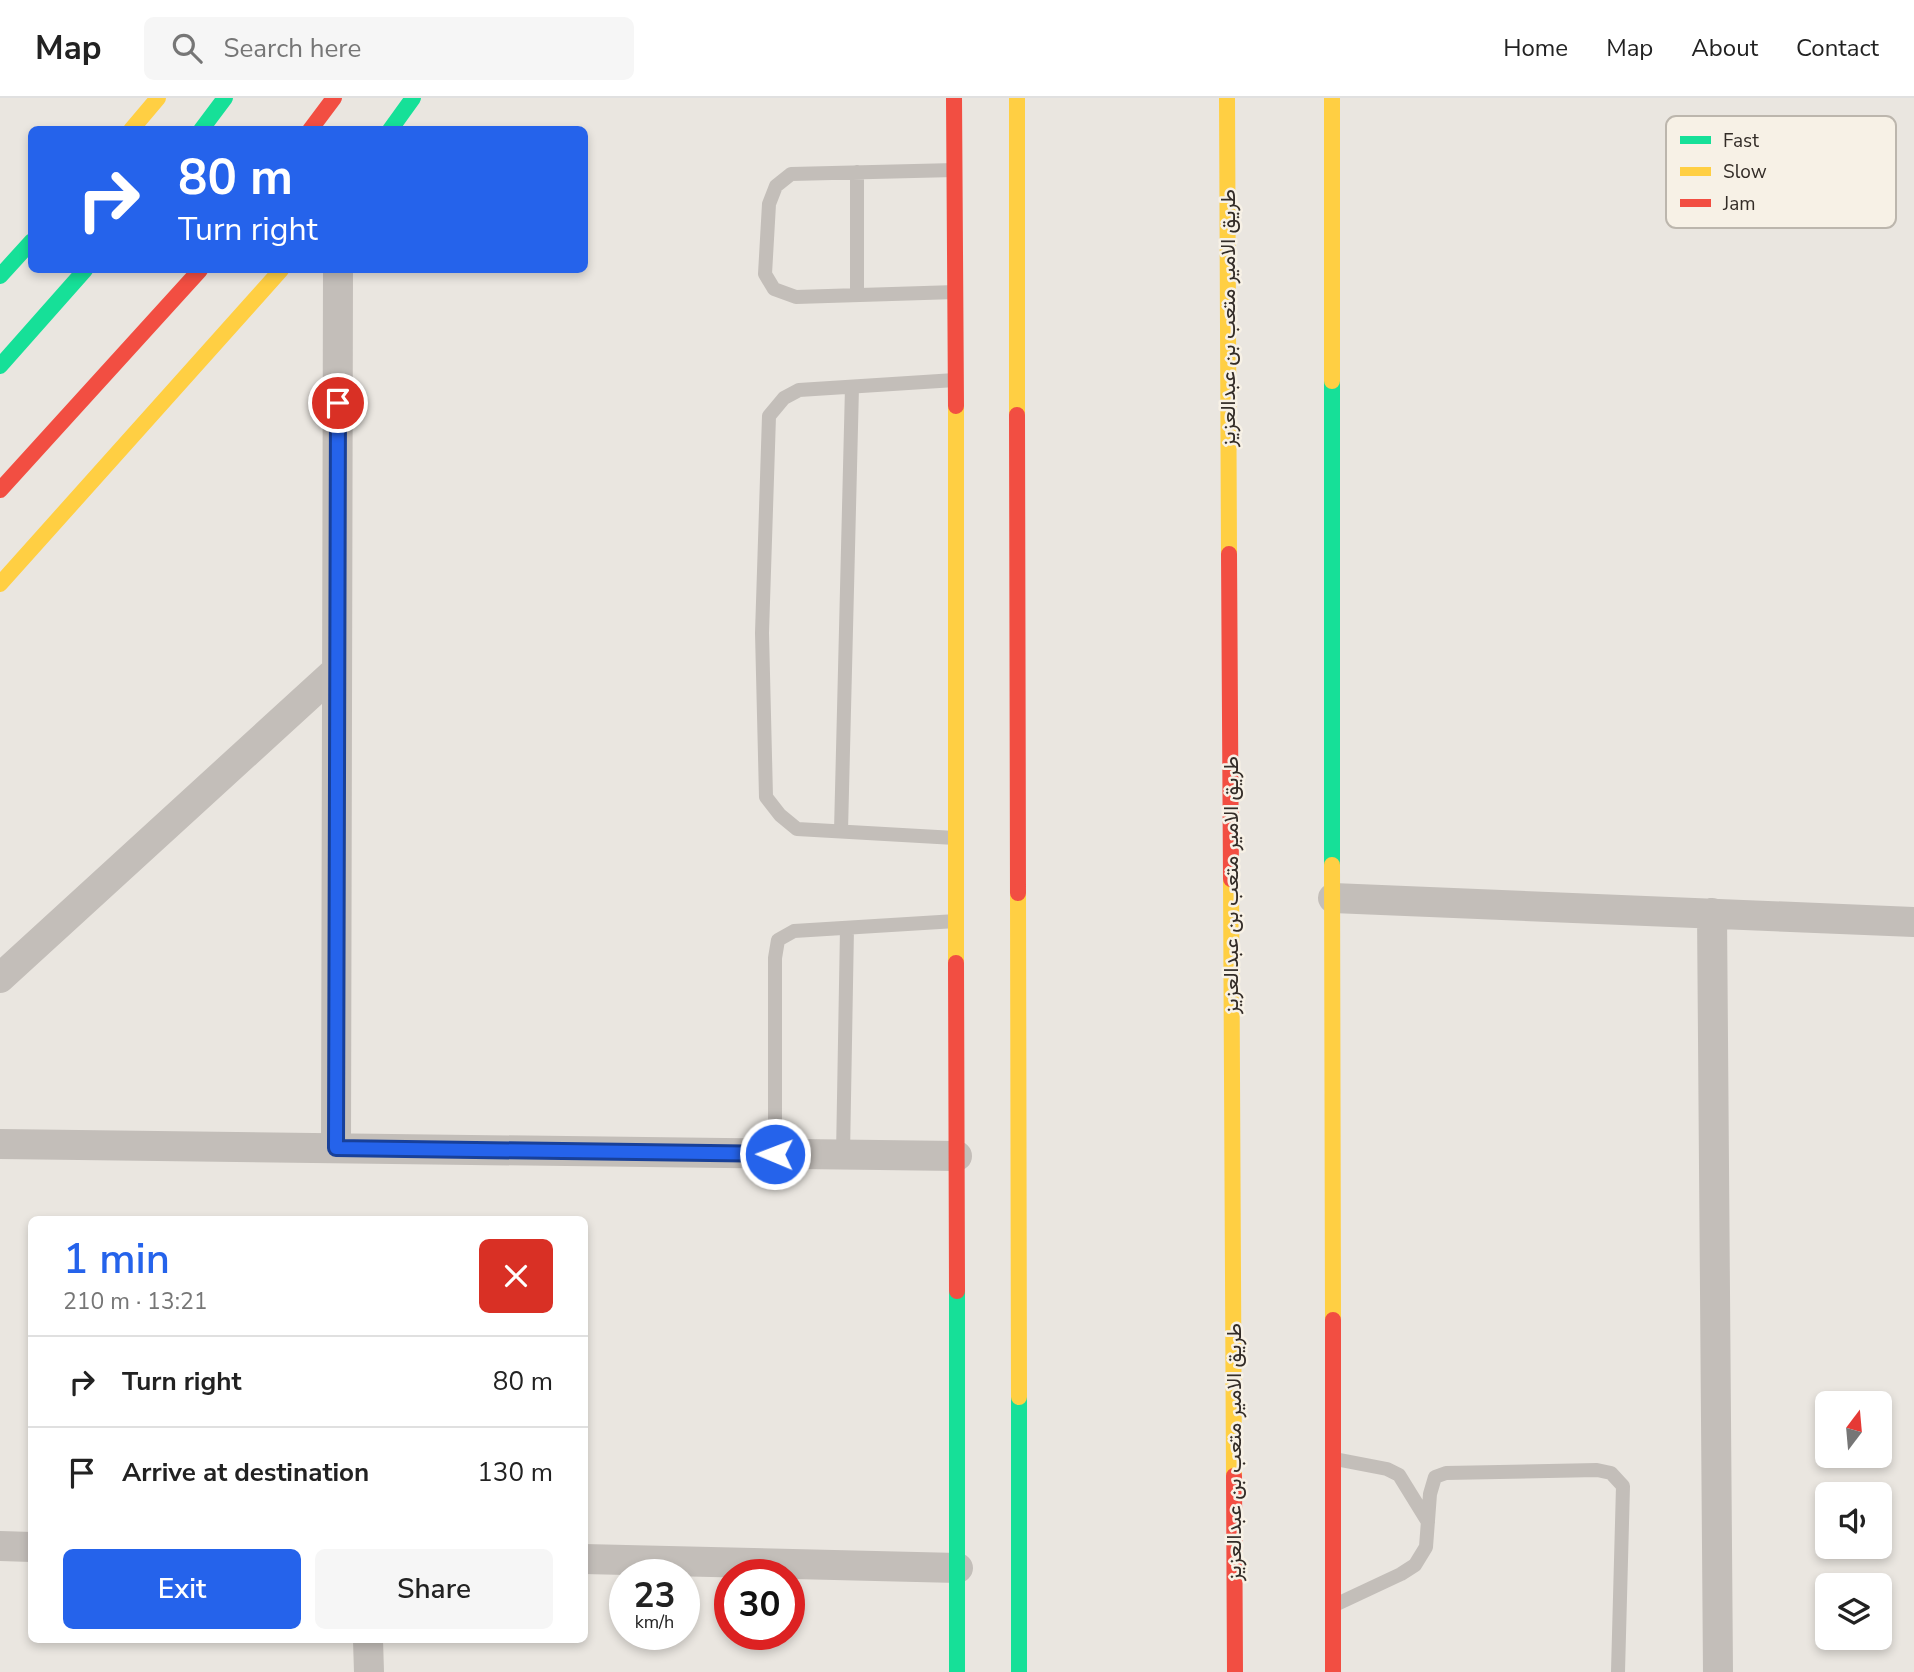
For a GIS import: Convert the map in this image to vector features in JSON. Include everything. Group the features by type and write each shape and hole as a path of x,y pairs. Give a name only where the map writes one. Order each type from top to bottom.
{"street":[{"path":"134,126 159,98"},
{"path":"204,126 225,98"},
{"path":"313,126 334,98"},
{"path":"393,126 413,98"},
{"path":"954,98 957,380 957,1672"},
{"path":"1017,98 1019,1672"},
{"name":"طريق الامير متعب بن عبدالعزيز","path":"1227,98 1235,1672"},
{"path":"1332,98 1333,1672"},
{"path":"0,276 28,245"},
{"path":"0,366 82,273"},
{"path":"0,490 197,273"},
{"path":"0,584 278,273"},
{"path":"336,1148 338,273"},
{"path":"0,978 337,670"},
{"path":"1333,898 1914,922"},
{"path":"1712,913 1718,1672"},
{"path":"0,1144 957,1156"},
{"path":"0,1546 28,1547"},
{"path":"588,1559 958,1568"},
{"path":"368,1643 369,1672"}],"lane":[{"path":"956,170 791,174 776,186 769,205 765,274 774,289 796,297 956,292"},
{"path":"857,172 857,295"},
{"path":"957,380 799,390 784,398 769,416 762,633 766,797 780,815 797,829 957,838"},
{"path":"841,831 852,387"},
{"path":"775,1154 775,958 778,940 794,931 957,921"},
{"path":"843,1155 847,928"},
{"path":"1334,1458 1387,1469 1399,1475 1428,1522"},
{"path":"1332,1606 1415,1565 1426,1547 1430,1494 1435,1477 1446,1473 1597,1470 1611,1473 1623,1486 1618,1672"}],"traffic: fast":[{"path":"204,126 225,98"},
{"path":"393,126 413,98"},
{"path":"0,276 28,245"},
{"path":"0,366 82,273"},
{"path":"1332,381 1332,865"},
{"path":"957,1291 957,1672"},
{"path":"1019,1397 1019,1672"}],"traffic: slow":[{"path":"134,126 158,98"},
{"path":"1017,98 1017,415"},
{"path":"1227,98 1229,554"},
{"path":"1332,98 1332,381"},
{"path":"0,584 278,273"},
{"path":"956,406 956,963"},
{"path":"1332,865 1333,1320"},
{"path":"1231,879 1234,1476"},
{"path":"1018,893 1019,1397"}],"traffic: jam":[{"path":"313,126 334,98"},
{"path":"954,98 956,406"},
{"path":"0,490 197,273"},
{"path":"1017,415 1018,893"},
{"path":"1229,554 1231,879"},
{"path":"956,963 957,1291"},
{"path":"1333,1320 1333,1672"},
{"path":"1234,1476 1235,1672"}],"route":[{"path":"338,403 336,1148 775,1154"}]}
